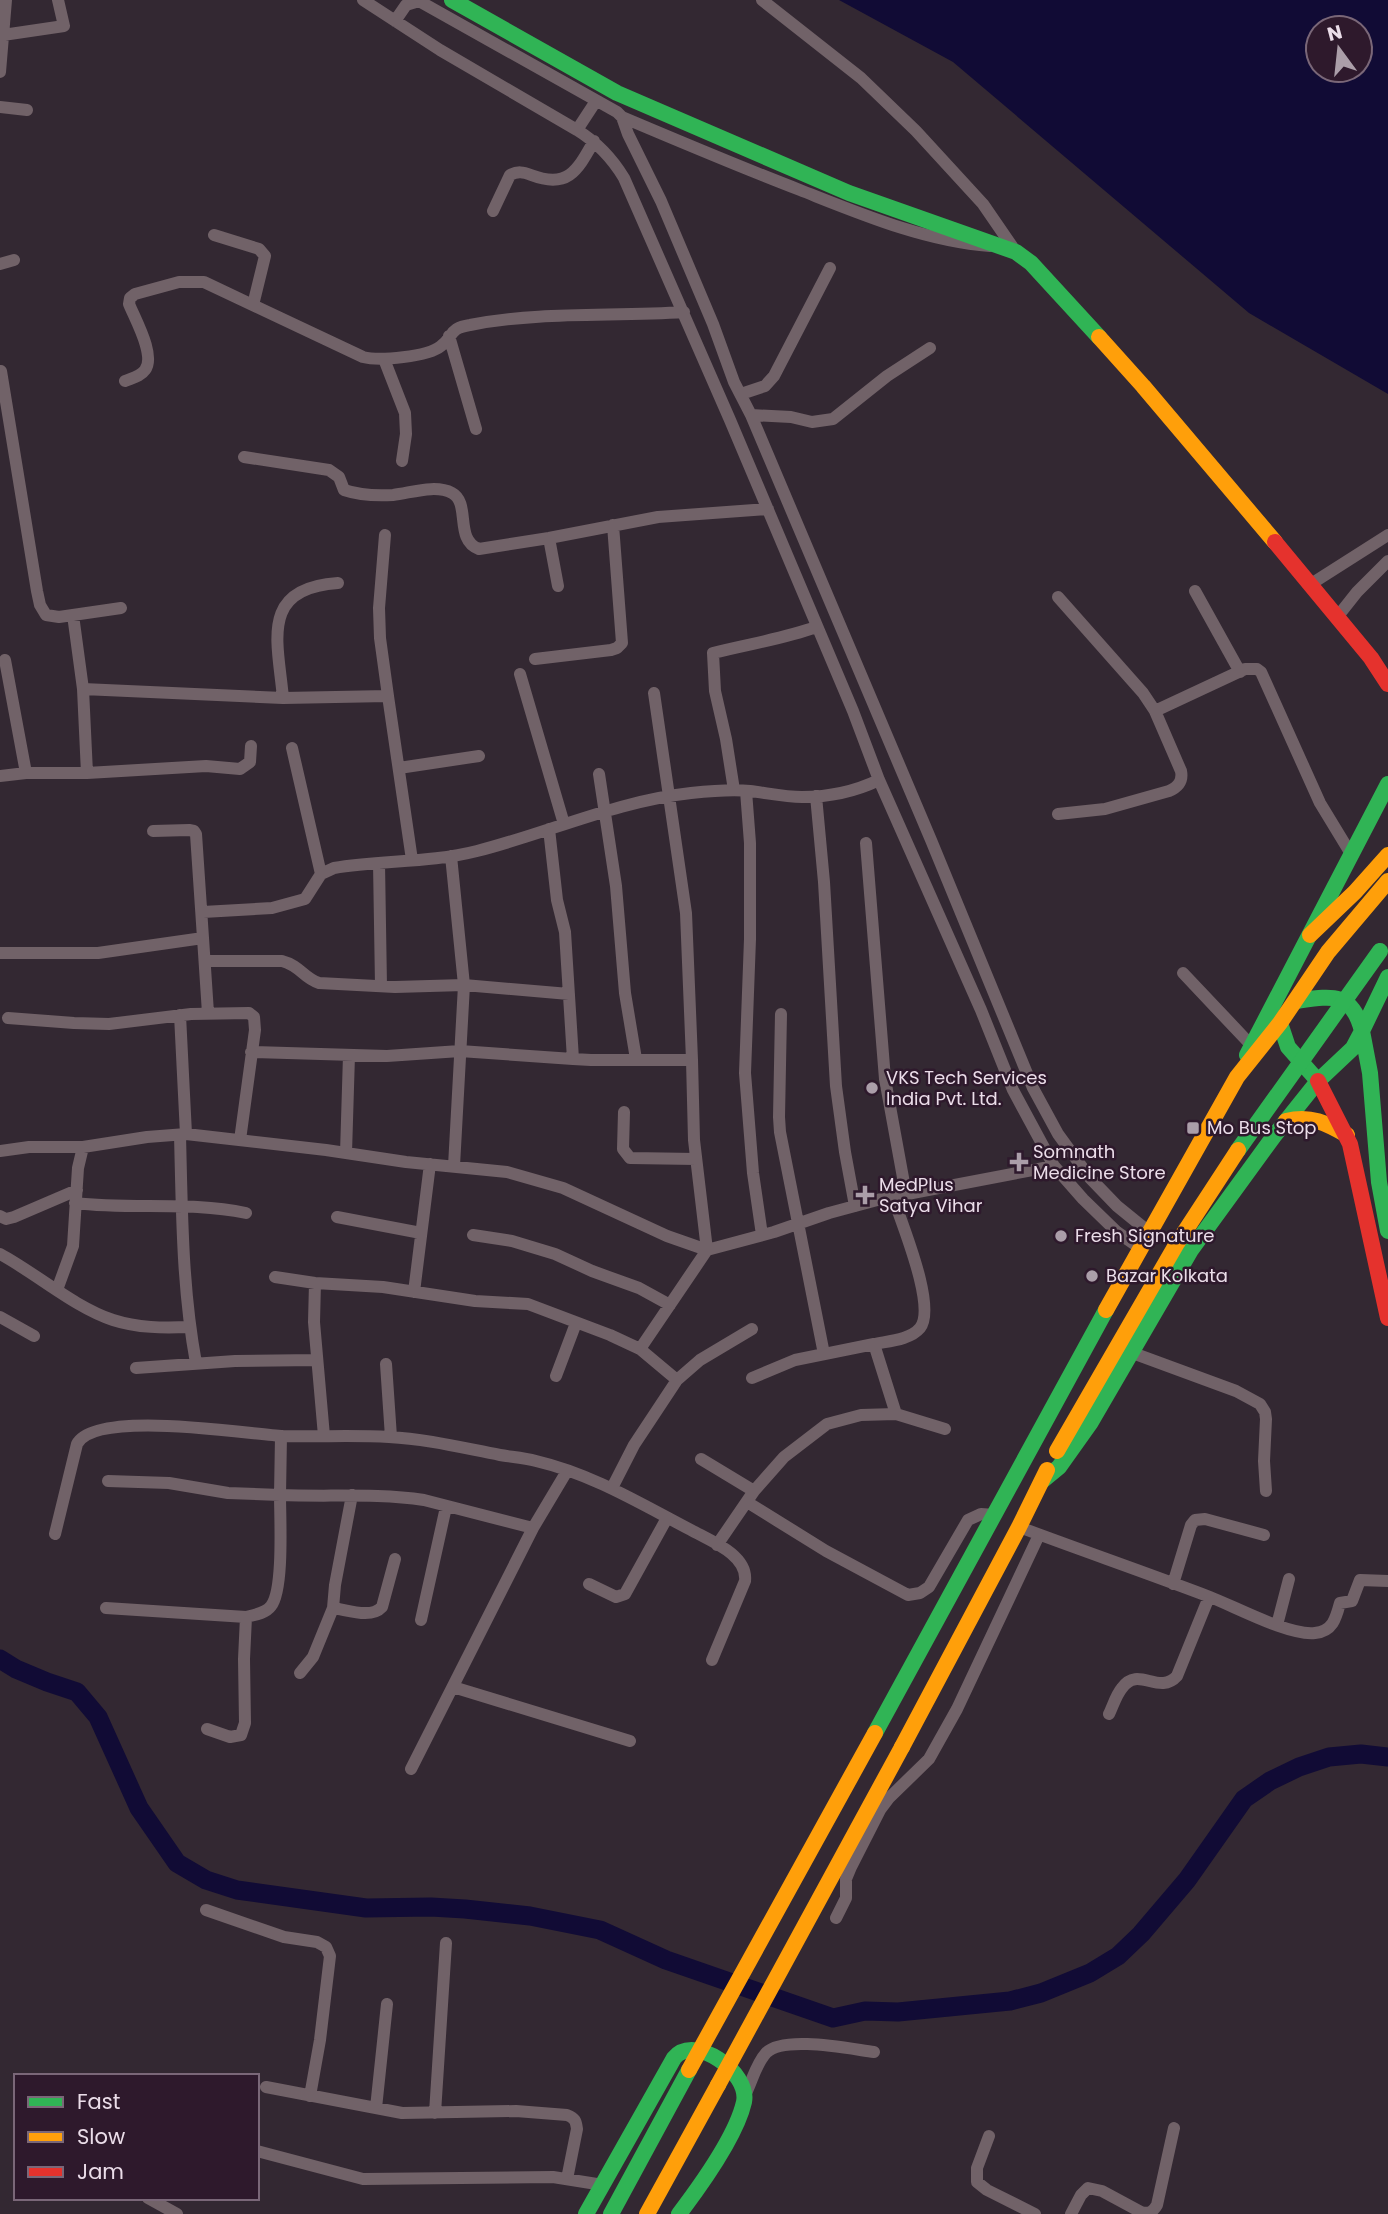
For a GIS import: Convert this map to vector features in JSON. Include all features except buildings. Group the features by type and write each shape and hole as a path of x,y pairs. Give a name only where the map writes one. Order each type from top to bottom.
{"main road":[{"path":"452,0 617,93 849,193 1010,249 1031,263 1109,348 1311,584 1371,657 1388,684"},
{"path":"611,2214 1237,1077 1251,1045 1388,784"},
{"path":"1310,935 1355,892 1388,855"},
{"path":"1237,1077 1280,1023 1328,952 1388,881"},
{"path":"647,2214 1020,1534 1057,1451 1175,1245 1247,1136 1384,946"},
{"path":"1042,1481 1059,1467 1091,1422 1191,1250 1318,1081 1353,1048 1388,976"},
{"path":"1296,1001 1329,996 1342,998 1358,1012 1368,1059 1379,1182 1388,1231"},
{"path":"1368,1059 1371,1013 1375,1001"},
{"path":"1280,1023 1288,1047 1318,1081 1347,1135 1388,1318"},
{"path":"1286,1121 1298,1118 1320,1119 1347,1135"},
{"path":"586,2214 643,2110 678,2053 688,2049 710,2055 734,2072 744,2081 746,2093 736,2121 718,2156 679,2214"}],"street":[{"path":"0,72 6,0"},
{"path":"3,35 64,26 58,0"},
{"path":"363,0 400,14 470,69 578,130 594,141 613,161 624,178 684,312 1013,1090 1054,1166 1083,1199 1117,1232 1145,1240"},
{"path":"762,0 861,78 916,131 983,204 1010,249"},
{"path":"400,14 414,1 426,4 622,117 831,202 950,242 1010,249"},
{"path":"578,130 596,101"},
{"path":"0,107 27,110"},
{"path":"622,117 680,247 926,828 1033,1088 1058,1134 1090,1178 1145,1240"},
{"path":"493,211 510,175 521,172 549,181 562,180 576,169 594,141"},
{"path":"214,235 259,249 265,256 253,305"},
{"path":"0,264 14,260"},
{"path":"741,394 765,386 775,376 830,268"},
{"path":"125,381 144,371 148,363 147,348 129,304 131,296 179,282 197,281 212,285 301,330 363,357 384,359 428,352 443,345 454,330 468,325 533,316 684,312"},
{"path":"449,336 476,429"},
{"path":"751,415 791,417 812,422 834,419 887,376 930,348"},
{"path":"384,359 405,413 406,434 402,461"},
{"path":"1,371 40,605 46,615 51,617 121,608"},
{"path":"744,453 763,447"},
{"path":"244,457 329,470 337,474 344,490 351,492 390,495 448,491 457,496 460,503 468,541 479,549 658,517 768,509"},
{"path":"535,659 620,647 622,643 613,525"},
{"path":"386,535 379,608 380,638 412,860"},
{"path":"1311,584 1388,535"},
{"path":"549,538 558,586"},
{"path":"1338,616 1388,561"},
{"path":"283,698 278,642 279,614 293,596 305,589 338,583"},
{"path":"1195,591 1240,672"},
{"path":"1058,597 1143,693 1155,711 1181,771 1179,785 1170,791 1105,809 1058,814"},
{"path":"73,615 83,689 87,773"},
{"path":"762,1235 753,1173 745,1073 750,843 740,790 715,691 713,653 793,635 816,627"},
{"path":"5,660 26,773"},
{"path":"1155,711 1245,669 1257,669 1265,677 1320,803 1351,854"},
{"path":"520,674 564,824"},
{"path":"83,689 283,698 388,696"},
{"path":"640,1349 706,1250 696,1159 686,913 654,693"},
{"path":"0,776 206,766 240,769 250,762 251,746"},
{"path":"292,748 321,874"},
{"path":"399,768 480,756"},
{"path":"599,774 621,923 625,993 636,1059"},
{"path":"202,912 272,908 297,903 305,899 321,874 334,868 474,852 667,796 740,790 801,797 816,796 856,789 880,780"},
{"path":"816,796 836,1086 855,1206"},
{"path":"549,829 557,900 565,932 573,1059"},
{"path":"153,831 190,830 195,833 208,1013"},
{"path":"866,843 885,1079 906,1194"},
{"path":"451,856 464,985 454,1166"},
{"path":"379,863 381,986"},
{"path":"0,953 98,953 203,937"},
{"path":"205,961 282,961 292,964 318,983 381,986 464,985 569,994"},
{"path":"1183,973 1251,1045"},
{"path":"8,1018 109,1024 180,1014 243,1012 254,1017 256,1022 240,1140"},
{"path":"180,1014 183,1269 196,1363"},
{"path":"781,1014 779,1117 782,1146 800,1223 824,1354"},
{"path":"251,1052 387,1056 460,1051 591,1060 692,1060"},
{"path":"346,1153 349,1055"},
{"path":"624,1112 623,1149 630,1158 696,1159"},
{"path":"0,1151 29,1147 83,1147 183,1134 506,1172 563,1188 667,1236 706,1250 855,1206 1054,1166"},
{"path":"57,1290 73,1246 78,1168 83,1147"},
{"path":"414,1292 430,1164"},
{"path":"0,1216 6,1219 14,1217 76,1197 93,1205 182,1205 246,1213"},
{"path":"752,1378 795,1360 907,1336 922,1326 925,1313 922,1286 893,1197"},
{"path":"337,1217 421,1233"},
{"path":"473,1235 512,1241 555,1254 639,1288 670,1305"},
{"path":"0,1254 112,1320 154,1328 189,1327"},
{"path":"275,1277 315,1283 383,1287 475,1301 528,1304 640,1349 677,1380"},
{"path":"315,1283 314,1322 324,1436"},
{"path":"0,1317 34,1336"},
{"path":"556,1376 576,1323"},
{"path":"612,1488 634,1446 677,1380 700,1360 752,1329"},
{"path":"874,1344 896,1414"},
{"path":"1130,1352 1236,1391 1260,1404 1266,1419 1266,1491"},
{"path":"136,1368 196,1363 317,1360"},
{"path":"386,1364 391,1437"},
{"path":"717,1545 750,1497 784,1457 827,1423 861,1415 896,1414 945,1429"},
{"path":"55,1534 77,1444 84,1434 95,1430 198,1426 281,1436 391,1437 434,1441 537,1461 612,1488 717,1545 740,1561 746,1575 745,1581 712,1660"},
{"path":"106,1608 246,1617 267,1610 273,1604 279,1580 281,1436"},
{"path":"701,1459 826,1551 908,1595 920,1594 929,1587 981,1514 994,1515"},
{"path":"411,1769 533,1528 567,1471"},
{"path":"108,1481 169,1483 228,1493 405,1497 533,1528"},
{"path":"300,1673 313,1657 333,1608 352,1495"},
{"path":"421,1620 446,1507"},
{"path":"589,1584 616,1597 625,1594 667,1518"},
{"path":"1173,1584 1191,1525 1195,1520 1205,1519 1264,1535"},
{"path":"1020,1534 1173,1584 1304,1633 1326,1630 1333,1623 1340,1603 1352,1601 1360,1580 1388,1581"},
{"path":"836,1918 846,1898 846,1879 880,1810 929,1759 957,1709 1038,1539"},
{"path":"333,1608 370,1614 378,1611 382,1607 394,1559"},
{"path":"1277,1625 1289,1579"},
{"path":"1110,1714 1122,1688 1135,1678 1165,1684 1177,1676 1209,1597"},
{"path":"207,1730 230,1737 242,1735 245,1723 246,1617"},
{"path":"453,1687 630,1741"},
{"path":"206,1910 284,1937 317,1942 328,1950 330,1956 320,2040 310,2096"},
{"path":"435,2113 446,1943"},
{"path":"376,2108 387,2004"},
{"path":"746,2093 762,2057 775,2047 797,2044 874,2052"},
{"path":"266,2087 402,2113 516,2111 567,2115 573,2117 577,2129 567,2179"},
{"path":"1071,2214 1080,2195 1088,2188 1146,2214 1153,2211 1157,2205 1174,2129"},
{"path":"989,2137 977,2168 977,2182 1035,2214"},
{"path":"259,2152 363,2179 553,2177 603,2185"},
{"path":"152,2200 177,2214"}],"shaded area":[{"path":"839,0 1388,0 1388,394 1249,313 953,62"}],"waterway":[{"path":"0,1659 16,1669 77,1692 98,1717 139,1808 177,1863 206,1880 237,1890 366,1908 465,1909 530,1916 600,1930 666,1960 833,2018 865,2011 898,2012 1010,2001 1041,1993 1090,1973 1118,1956 1141,1934 1187,1880 1244,1799 1270,1781 1329,1757 1361,1754 1388,1757"}],"traffic: fast":[{"path":"452,0 617,93 849,193 1016,252 1031,263 1099,337"},
{"path":"1247,1055 1388,784"},
{"path":"1238,1150 1380,951"},
{"path":"1388,977 1362,1031 1370,1073 1379,1182 1388,1231"},
{"path":"1280,1023 1288,1047 1318,1081 1353,1048 1362,1031 1358,1018 1346,1003 1330,998 1296,1001"},
{"path":"1042,1481 1059,1467 1091,1422 1191,1250 1274,1136 1318,1081"},
{"path":"875,1733 1106,1310"},
{"path":"586,2214 674,2058 683,2051 694,2050 707,2053 730,2068 744,2090 744,2102 726,2145 679,2214"},
{"path":"611,2214 689,2070"}],"traffic: slow":[{"path":"1099,337 1275,542"},
{"path":"1310,935 1355,892 1388,855"},
{"path":"1106,1310 1237,1077 1280,1023 1328,952 1388,881"},
{"path":"1286,1121 1318,1121 1347,1135"},
{"path":"1057,1451 1176,1245 1238,1150"},
{"path":"902,1747 1047,1470"},
{"path":"689,2070 875,1733"},
{"path":"718,2085 902,1747"},
{"path":"647,2214 718,2085"}],"traffic: jam":[{"path":"1275,542 1371,658 1388,684"},
{"path":"1318,1081 1350,1144 1388,1318"}],"place":[{"name":"VKS Tech Services India Pvt. Ltd.","path":"872,1088"},
{"name":"Mo Bus Stop","path":"1193,1128"},
{"name":"Somnath Medicine Store","path":"1019,1162"},
{"name":"MedPlus Satya Vihar","path":"865,1195"},
{"name":"Fresh Signature","path":"1061,1236"},
{"name":"Bazar Kolkata","path":"1092,1276"}]}
